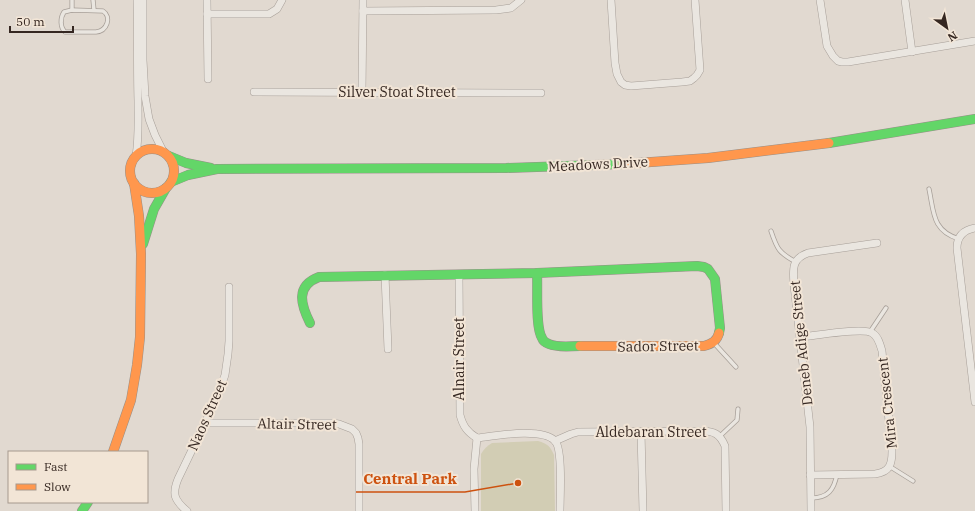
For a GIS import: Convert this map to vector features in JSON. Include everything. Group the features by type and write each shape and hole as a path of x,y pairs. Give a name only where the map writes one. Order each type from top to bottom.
{"street":[{"path":"136,156 139,129 137,0"},
{"path":"141,254 154,209 174,176 173,162 166,154 155,135 149,119 144,78 143,0"},
{"path":"207,0 208,79"},
{"path":"207,14 269,14 277,9 282,0"},
{"path":"362,92 363,0"},
{"path":"363,11 496,10 511,8 521,0"},
{"path":"611,0 617,74 621,82 625,85 638,86 690,81 697,75 700,70 695,0"},
{"path":"820,0 827,46 838,61 848,62 975,41"},
{"path":"905,0 912,52"},
{"name":"Silver Stoat Street","path":"254,92 541,93"},
{"name":"Meadows Drive","path":"169,185 181,177 192,173 217,169 506,168 610,165 708,158 834,142 975,119"},
{"path":"113,451 131,400 140,337 141,254 139,216 134,183 131,177 130,169 136,156 149,149 156,149 166,154"},
{"name":"Meadows Drive","path":"166,154 186,163 217,169"},
{"path":"134,183 146,192 153,193 160,191 169,185"},
{"path":"975,228 964,231 957,243 975,402"},
{"name":"Deneb Adige Street","path":"811,511 809,418 793,271 794,265 803,255 808,253 877,243"},
{"name":"Sador Street","path":"310,323 304,310 302,298 303,290 305,285 313,278 323,276 537,273 697,266 709,269 714,279 720,328 719,335 716,340 704,346 550,345 542,339 539,329 537,273"},
{"name":"Alnair Street","path":"459,274 460,415 465,428 469,433 477,438"},
{"path":"385,275 388,349"},
{"name":"Naos Street","path":"187,511 178,503 175,488 225,375 229,341 229,287"},
{"path":"800,337 837,333 870,332"},
{"name":"Mira Crescent","path":"810,475 875,474 886,470 890,466 892,461 892,451 882,351 877,338 870,332"},
{"name":"Altair Street","path":"205,423 332,423 352,429 356,433 359,444 359,511"},
{"name":"Aldebaran Street","path":"555,441 578,432 709,431 720,436 725,446 726,511"},
{"path":"641,432 643,511"},
{"path":"475,511 474,469 477,438 508,434 548,436 555,441 560,460 560,511"}],"lane":[{"path":"72,0 72,10"},
{"path":"93,0 94,10"},
{"path":"72,10 94,10 105,12 107,15 105,29 101,32 65,32 62,28 62,15 64,12 72,10"},
{"path":"929,189 935,219 938,226 951,237 959,239"},
{"path":"771,231 775,244 780,251 786,257 796,262"},
{"path":"870,332 886,308"},
{"path":"713,342 736,367"},
{"path":"720,436 737,420 738,409"},
{"path":"890,466 913,481"},
{"path":"811,498 825,496 831,492 837,474"}],"shaded area":[{"path":"538,441 548,446 554,455 555,511 481,511 481,454 484,449 492,443"}],"traffic: fast":[{"path":"829,143 975,119"},
{"path":"169,156 186,163 211,168"},
{"path":"171,182 188,175 217,169 506,168 623,164"},
{"path":"143,244 154,209 166,188"},
{"path":"310,323 304,309 302,297 303,291 306,285 319,277 537,273 697,266 708,269 715,279 720,328 719,333"},
{"path":"537,273 538,325 542,339 547,343 556,346 580,346"},
{"path":"82,511 87,503"}],"traffic: slow":[{"path":"623,164 708,158 829,143"},
{"path":"152,149 164,153 170,159 174,171 170,183 164,189 152,193 140,189 134,183 130,171 134,159 140,153 152,149"},
{"path":"113,451 131,400 140,337 141,254 139,216 134,183"},
{"path":"580,346 704,346 714,342 719,333"}],"place":[{"name":"Central Park","path":"518,483"}]}
